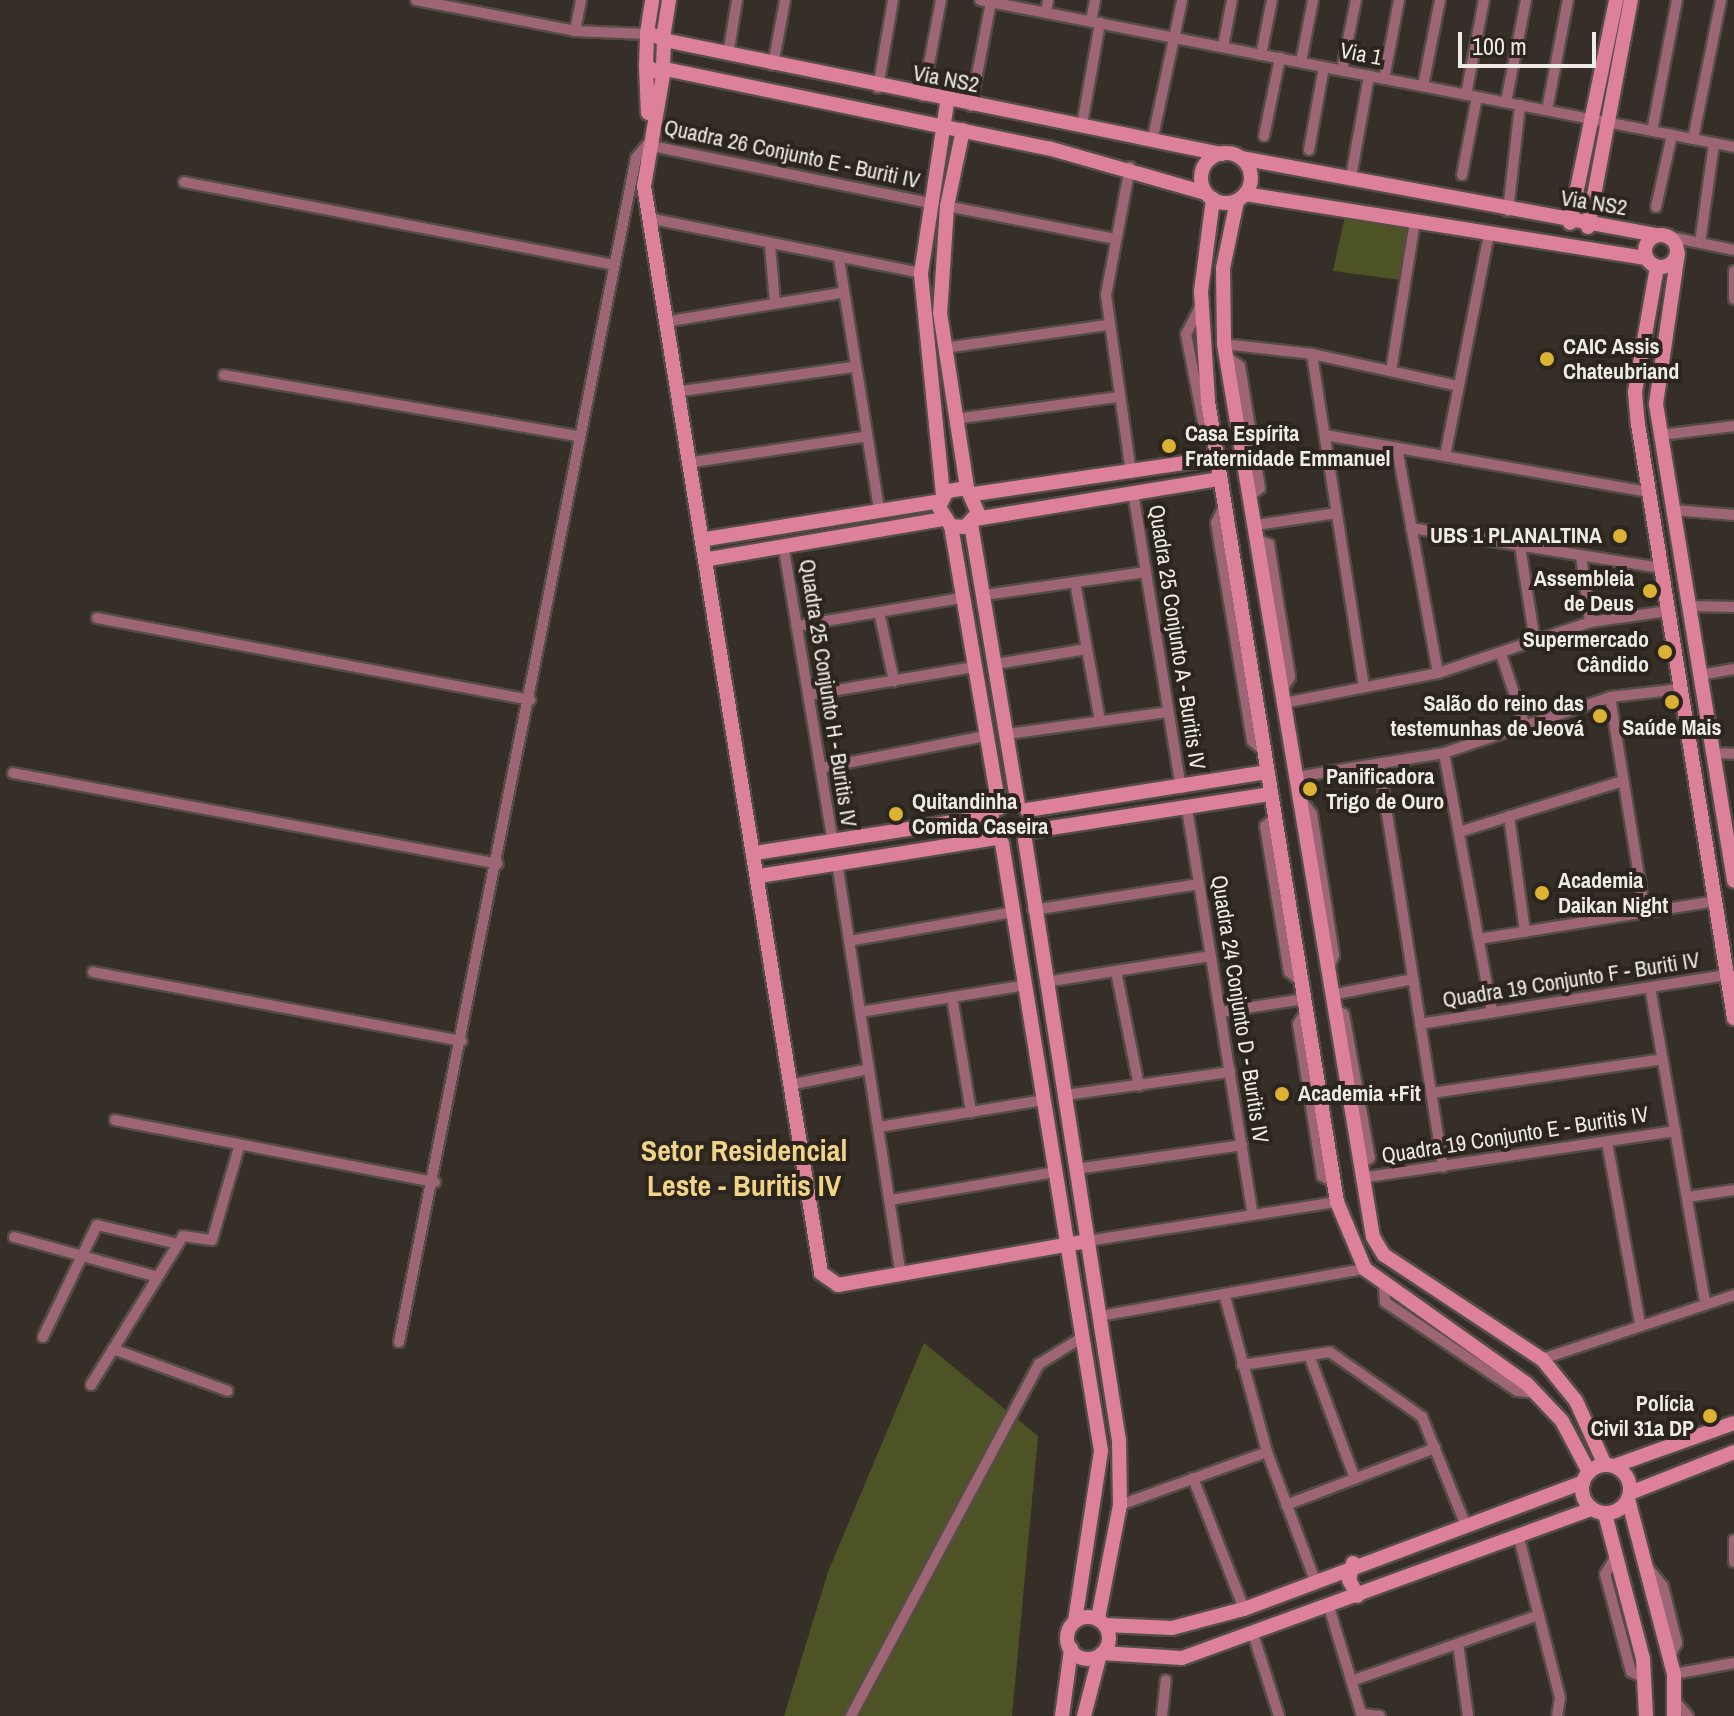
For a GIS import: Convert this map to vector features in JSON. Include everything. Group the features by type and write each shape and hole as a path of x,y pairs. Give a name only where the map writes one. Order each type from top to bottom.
{"street":[{"path":"420,0 575,31 622,37 646,34"},
{"path":"575,31 581,0"},
{"path":"651,129 645,50 652,0"},
{"path":"669,0 664,72 647,145 648,218 682,391 794,1084 821,1273 838,1285 1067,1244 1337,1202"},
{"path":"728,55 737,0"},
{"path":"773,65 785,0"},
{"path":"878,88 893,0"},
{"path":"922,98 941,0"},
{"path":"1046,13 1048,0"},
{"path":"1082,125 1095,0"},
{"path":"1153,137 1182,0"},
{"path":"1223,47 1232,0"},
{"path":"1261,55 1272,0"},
{"path":"1301,62 1313,0"},
{"path":"1342,70 1356,0"},
{"path":"1384,79 1399,0"},
{"path":"1423,86 1440,0"},
{"path":"1462,175 1484,0"},
{"path":"1506,102 1526,0"},
{"path":"1547,110 1568,0"},
{"path":"1570,223 1616,0"},
{"path":"1588,227 1631,0"},
{"path":"1652,131 1677,0"},
{"path":"1693,139 1721,0"},
{"path":"970,107 985,1"},
{"name":"Via 1","path":"985,1 1734,145"},
{"name":"Via NS2","path":"646,34 922,98 1153,137 1221,154"},
{"path":"622,37 645,50"},
{"path":"1264,136 1280,58"},
{"name":"Via NS2","path":"646,66 1130,167 1209,196"},
{"path":"1309,150 1324,67"},
{"path":"1351,177 1369,76"},
{"path":"947,103 929,203 921,273 941,498 986,736 999,841 1056,1172 1101,1479 1075,1620 1062,1716"},
{"path":"1508,211 1520,105"},
{"path":"963,130 947,206 944,348 970,491 1007,734 1028,836 1033,910 1066,1095 1119,1441 1120,1505 1101,1621 1101,1656 1084,1716"},
{"path":"1656,207 1672,135"},
{"path":"1700,243 1714,143"},
{"path":"399,1342 435,1182 498,864 577,436 636,158 647,145"},
{"name":"Quadra 26 Conjunto E - Buriti IV","path":"647,145 929,203"},
{"path":"1646,1716 1645,1678 1616,1556 1562,1421 1536,1393 1384,1287 1365,1269 1337,1202 1213,434 1201,305 1209,196 1203,169 1221,154 1241,158 1250,175 1241,197 1223,268 1225,351 1360,1172 1384,1255 1542,1359 1576,1401 1609,1466 1629,1496 1674,1674 1674,1709 1688,1716"},
{"name":"Via NS2","path":"1241,158 1351,177 1588,227 1664,236 1734,250"},
{"path":"1130,167 1115,239 1107,325 1131,473"},
{"path":"184,182 613,265"},
{"path":"1209,196 1241,197"},
{"name":"Via NS2","path":"1241,197 1415,221 1652,262"},
{"path":"1575,199 1593,202"},
{"path":"1458,228 1462,202"},
{"path":"1445,456 1459,386 1482,232 1478,204"},
{"path":"947,206 1115,239"},
{"path":"648,218 839,259 921,273"},
{"path":"1391,371 1415,221"},
{"path":"1734,881 1711,753 1655,384 1678,253 1664,236 1646,246 1652,262 1635,392 1661,572 1734,1018"},
{"path":"770,245 775,303"},
{"path":"1652,262 1670,265 1678,253"},
{"path":"839,259 841,293 863,437 879,509"},
{"path":"1734,271 1734,299"},
{"path":"670,321 841,293"},
{"path":"944,348 1107,325"},
{"path":"1225,351 1312,354 1459,386"},
{"path":"1312,354 1364,687"},
{"path":"682,391 852,367"},
{"path":"224,375 577,436"},
{"path":"955,419 1118,397"},
{"path":"1661,435 1734,425"},
{"path":"1325,435 1649,492"},
{"path":"693,462 863,437"},
{"path":"1397,448 1438,673"},
{"path":"706,539 970,491 1131,473 1217,458"},
{"path":"709,559 973,521 1220,479"},
{"name":"Quadra 25 Conjunto A - Buritis IV","path":"1133,492 1181,788"},
{"path":"1225,505 1216,523 1252,741 1264,751"},
{"path":"1674,510 1734,515"},
{"path":"1257,533 1337,513"},
{"path":"1411,528 1661,572 1686,591 1734,607"},
{"path":"1257,533 1269,544 1274,574 1290,677 1283,696"},
{"path":"1520,546 1535,642"},
{"name":"Quadra 25 Conjunto H - Buritis IV","path":"784,550 833,843"},
{"path":"1581,556 1590,622"},
{"path":"984,595 1146,572"},
{"path":"1075,582 1100,721"},
{"path":"1665,594 1686,591"},
{"path":"796,626 961,598"},
{"path":"1283,696 1364,687 1438,673 1590,622 1668,611"},
{"path":"879,612 894,681"},
{"path":"1242,617 1270,612"},
{"path":"97,618 530,700"},
{"path":"996,664 1087,649"},
{"path":"1501,654 1525,726"},
{"path":"808,695 974,667"},
{"path":"1700,675 1734,669"},
{"path":"1296,777 1444,753 1610,697 1681,689"},
{"path":"1610,697 1645,913"},
{"path":"1007,734 1168,712"},
{"path":"821,768 986,736"},
{"path":"1444,753 1492,1013"},
{"path":"1711,753 1734,754"},
{"path":"1379,763 1443,1167"},
{"path":"755,853 833,843 1022,807 1181,788 1267,772"},
{"path":"13,773 498,864"},
{"path":"1696,777 1716,777"},
{"path":"1459,832 1623,781"},
{"path":"759,876 999,841 1271,794"},
{"path":"1699,798 1719,794"},
{"path":"1300,798 1314,830 1334,955 1327,969"},
{"name":"Quadra 24 Conjunto D - Buritis IV","path":"1187,809 1253,1215"},
{"path":"1509,816 1525,932"},
{"path":"1275,818 1265,826 1289,972 1301,981"},
{"path":"837,863 901,1275"},
{"path":"1033,910 1199,884"},
{"path":"1287,892 1314,887"},
{"path":"1479,939 1715,901"},
{"path":"849,941 1013,912"},
{"path":"1045,982 1211,956"},
{"path":"1116,971 1139,1086"},
{"path":"93,972 462,1041"},
{"name":"Quadra 19 Conjunto F - Buriti IV","path":"1420,1024 1727,975"},
{"path":"1332,1002 1413,979"},
{"path":"860,1012 1026,985"},
{"path":"1650,987 1705,1301"},
{"path":"952,997 971,1112"},
{"path":"1332,1002 1344,1014 1370,1158 1360,1172"},
{"path":"1220,1012 1305,1006"},
{"path":"1305,1006 1298,1024 1322,1176 1332,1181"},
{"path":"1313,1059 1341,1053"},
{"path":"1431,1093 1663,1059"},
{"path":"794,1084 869,1069"},
{"path":"1066,1095 1230,1072"},
{"path":"879,1127 1043,1100"},
{"path":"115,1120 239,1147 435,1182"},
{"name":"Quadra 19 Conjunto E - Buritis IV","path":"1360,1172 1443,1167 1676,1131"},
{"path":"1607,1142 1640,1323"},
{"path":"1076,1169 1242,1145"},
{"path":"91,1385 183,1236 212,1240 239,1147"},
{"path":"890,1200 1056,1172"},
{"path":"1687,1197 1734,1190"},
{"path":"43,1337 85,1257 97,1225 178,1244"},
{"path":"14,1237 158,1277"},
{"path":"1100,1316 1225,1297 1365,1269"},
{"path":"1542,1359 1705,1301 1734,1295"},
{"path":"1225,1297 1267,1452 1314,1578"},
{"path":"851,1716 1039,1364 1081,1338"},
{"path":"113,1349 228,1391"},
{"path":"1242,1365 1330,1352 1422,1417 1464,1521"},
{"path":"1309,1355 1355,1479"},
{"path":"1075,1620 1172,1628 1244,1609 1353,1563 1609,1466 1734,1423"},
{"path":"1689,1441 1690,1458 1701,1465"},
{"path":"1286,1505 1435,1448"},
{"path":"1120,1505 1267,1452"},
{"path":"1071,1649 1081,1660 1101,1656 1182,1658 1254,1637 1358,1596 1598,1512 1734,1452"},
{"path":"1193,1478 1244,1609"},
{"path":"1519,1538 1560,1698 1557,1716"},
{"path":"1734,1540 1734,1562"},
{"path":"1353,1563 1349,1580 1358,1596"},
{"path":"1329,1607 1357,1679 1362,1715 1380,1716"},
{"path":"1357,1679 1539,1615"},
{"path":"1254,1637 1279,1713 1265,1716"},
{"path":"1458,1644 1468,1716"},
{"path":"1674,1674 1734,1663"},
{"path":"1162,1716 1166,1680"}],"green space":[{"path":"1345,216 1409,225 1401,280 1333,271"},
{"path":"924,1343 1038,1436 1012,1716 784,1716 828,1572"}],"place":[{"name":"CAIC Assis Chateubriand","path":"1547,359"},
{"name":"Casa Espírita Fraternidade Emmanuel","path":"1169,446"},
{"name":"UBS 1 PLANALTINA","path":"1620,536"},
{"name":"Assembleia de Deus","path":"1650,591"},
{"name":"Supermercado Cândido","path":"1665,652"},
{"name":"Saúde Mais","path":"1672,702"},
{"name":"Salão do reino das testemunhas de Jeová","path":"1600,716"},
{"name":"Panificadora Trigo de Ouro","path":"1310,789"},
{"name":"Quitandinha Comida Caseira","path":"896,814"},
{"name":"Academia Daikan Night","path":"1542,893"},
{"name":"Academia +Fit","path":"1282,1094"},
{"name":"Polícia Civil 31a DP","path":"1710,1416"}],"district":[{"name":"Setor Residencial Leste - Buritis IV","path":"744,1167"}]}
